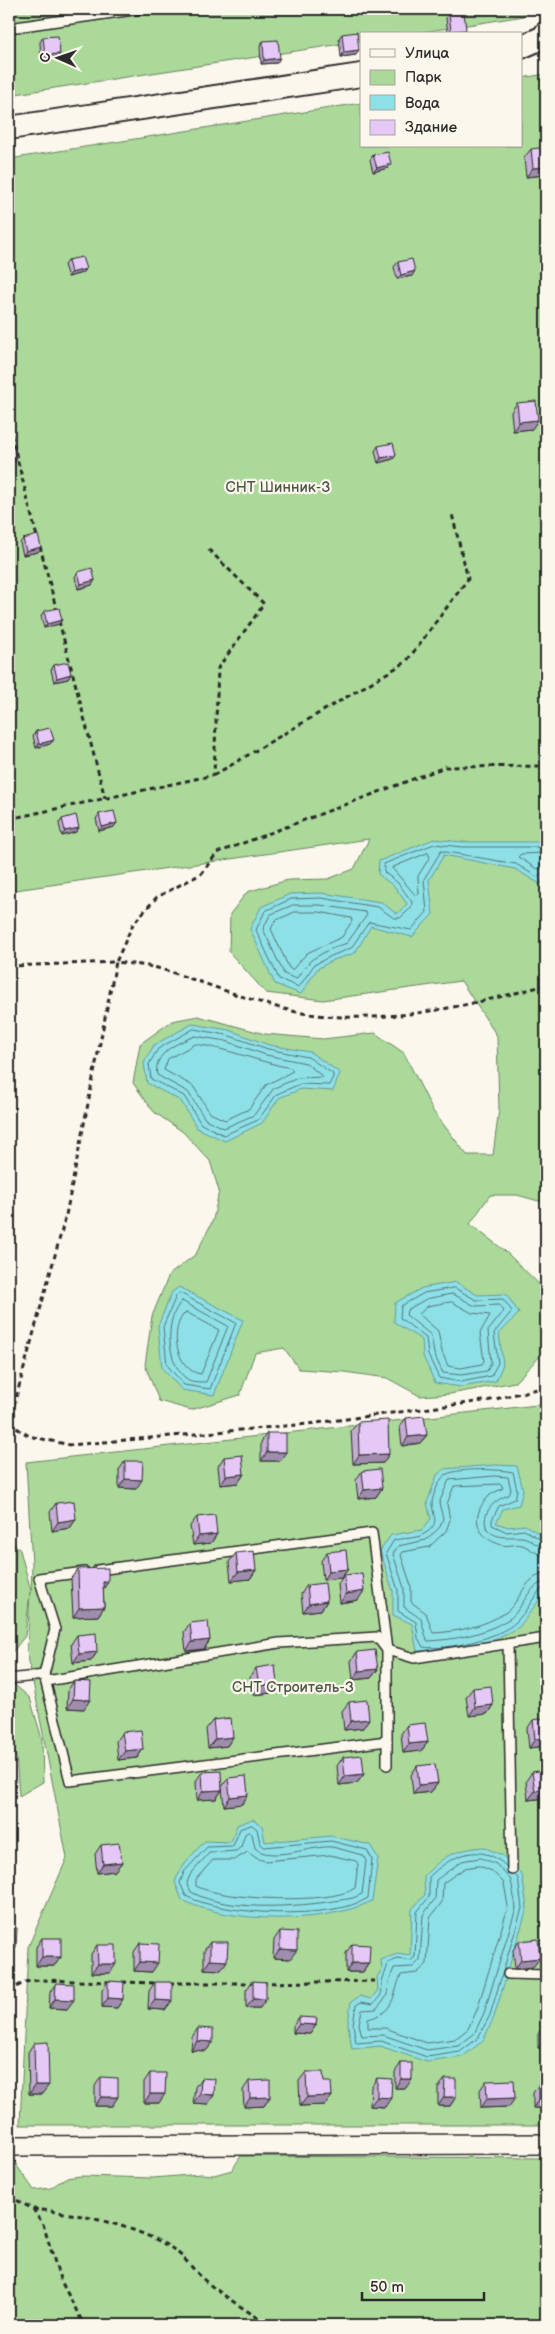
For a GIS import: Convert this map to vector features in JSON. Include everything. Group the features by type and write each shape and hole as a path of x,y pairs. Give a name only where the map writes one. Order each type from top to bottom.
{"street":[{"path":"522,48 544,37 546,33"},
{"path":"9,128 360,74"},
{"path":"9,2146 546,2144"}],"lane":[{"path":"9,28 75,14 140,9"},
{"path":"387,1741 70,1780 45,1678 55,1629 39,1578 372,1533 387,1650 387,1741 387,1765"},
{"path":"9,1680 45,1678 280,1643 377,1637 387,1650 414,1658 546,1638"},
{"path":"508,1644 512,1870"},
{"path":"508,1974 546,1974"}],"path":[{"path":"9,426 105,798"},
{"path":"9,819 214,775 406,662 468,579 452,514"},
{"path":"207,548 264,604 218,668 214,775"},
{"path":"546,766 445,767 217,853 201,874 157,897 133,924 116,962 66,1215 9,1423 29,1436 70,1445 308,1424 491,1400 546,1387"},
{"path":"9,966 116,962 160,968 224,992 286,1009 342,1017 408,1013 480,1003 546,985"},
{"path":"9,1991 25,1982 39,1980 192,1984 374,1981"},
{"path":"9,2196 33,2209 58,2211 103,2222 140,2234 173,2250 208,2283 269,2325"},
{"path":"33,2209 43,2224 60,2279 84,2325"}],"green space":[{"path":"9,9 526,9 524,16 424,32 360,32 360,41 9,95"},
{"name":"СНТ Шинник-3","path":"546,74 546,1203 517,1195 490,1195 470,1224 505,1251 546,1291 546,1350 515,1382 450,1394 420,1396 387,1378 344,1372 299,1369 284,1348 255,1353 240,1395 191,1410 159,1401 145,1365 152,1316 169,1275 196,1254 213,1220 219,1191 210,1161 183,1132 154,1112 133,1083 140,1044 172,1021 198,1016 265,1034 323,1039 375,1033 404,1053 433,1111 467,1155 493,1155 499,1109 497,1036 461,981 323,1000 266,993 229,952 230,914 247,892 288,880 328,879 354,869 369,839 9,891 9,159 360,103 360,148 522,148 522,78"},
{"name":"СНТ Строитель-3","path":"546,1404 546,2125 20,2125 28,1947 67,1858 27,1651 30,1592 25,1636 9,1656 9,1538 20,1550 31,1591 32,1564 26,1462"},
{"path":"9,1680 30,1698 42,1739 43,1782 19,1796 16,1755 9,1751"},
{"path":"241,2156 546,2158 546,2325 9,2325 9,2157 14,2157 17,2166 34,2190 51,2188 65,2178 81,2176 153,2178 201,2174 214,2175 232,2170"}],"water":[{"path":"434,839 462,842 546,842 546,876 540,884 515,869 444,855 429,880 433,914 412,937 371,926 355,953 333,960 317,969 301,994 275,984 250,929 261,907 290,894 321,893 381,902 397,914 407,904 395,887 378,874 379,861"},
{"path":"192,1024 229,1030 269,1045 310,1052 340,1073 333,1091 301,1089 279,1098 262,1123 225,1141 197,1128 181,1101 147,1083 144,1063 154,1045"},
{"path":"456,1282 477,1295 506,1294 519,1313 499,1334 503,1364 496,1381 461,1387 435,1383 423,1356 422,1340 394,1322 395,1303 422,1288"},
{"path":"179,1287 243,1320 214,1395 182,1390 162,1368 158,1326 172,1292"},
{"path":"494,1465 517,1466 523,1490 519,1505 503,1509 496,1523 508,1527 525,1525 546,1538 546,1591 519,1627 493,1640 453,1651 417,1651 412,1624 393,1615 393,1591 380,1551 391,1535 422,1530 431,1519 427,1503 437,1475 444,1469"},
{"path":"253,1819 262,1826 265,1842 331,1836 370,1845 378,1858 372,1901 352,1909 329,1914 277,1918 225,1914 182,1900 175,1882 192,1855 205,1841 231,1842 237,1825"},
{"path":"483,1847 502,1855 522,1875 527,1908 494,2017 483,2041 462,2057 427,2062 380,2046 352,2049 348,2024 351,2002 360,1996 371,1999 378,1990 377,1977 382,1970 381,1960 397,1954 410,1956 412,1909 425,1895 424,1876 444,1858 457,1852"}],"building":[{"path":"464,12 466,30 451,31 449,13"},
{"path":"357,32 359,50 344,52 342,34"},
{"path":"58,36 60,54 45,55 43,37"},
{"path":"278,40 280,58 264,60 263,41"},
{"path":"546,147 546,167 533,168 531,149"},
{"path":"388,152 391,164 377,168 373,155"},
{"path":"82,257 86,269 71,273 68,260"},
{"path":"412,259 415,271 401,275 398,262"},
{"path":"536,401 538,420 519,422 517,403"},
{"path":"393,443 396,455 381,458 378,446"},
{"path":"13,446 17,458 9,460 9,447"},
{"path":"38,535 41,547 26,551 23,539"},
{"path":"92,568 95,580 81,584 78,572"},
{"path":"59,608 62,620 47,624 44,611"},
{"path":"68,662 71,674 57,678 54,665"},
{"path":"50,728 54,740 39,744 36,731"},
{"path":"114,811 117,823 102,827 99,814"},
{"path":"76,815 79,828 65,831 62,819"},
{"path":"424,1416 427,1435 408,1437 406,1418"},
{"path":"388,1420 389,1454 359,1455 358,1422"},
{"path":"267,1433 286,1433 286,1452 267,1452"},
{"path":"242,1455 244,1474 226,1476 224,1457"},
{"path":"125,1461 143,1461 142,1480 125,1479"},
{"path":"380,1469 382,1488 364,1490 362,1471"},
{"path":"74,1501 76,1519 58,1522 56,1503"},
{"path":"215,1515 217,1534 199,1536 197,1517"},
{"path":"346,1550 348,1569 329,1571 327,1552"},
{"path":"254,1551 256,1570 238,1572 236,1553"},
{"path":"108,1568 108,1582 103,1582 104,1607 79,1608 78,1569"},
{"path":"362,1573 364,1591 346,1594 344,1575"},
{"path":"325,1583 327,1601 309,1604 307,1585"},
{"path":"208,1621 210,1640 192,1642 190,1623"},
{"path":"96,1633 97,1652 79,1654 77,1635"},
{"path":"375,1650 378,1669 359,1671 357,1652"},
{"path":"275,1665 277,1684 259,1686 256,1668"},
{"path":"74,1681 91,1682 90,1700 73,1699"},
{"path":"491,1686 493,1705 475,1707 473,1688"},
{"path":"367,1700 369,1719 351,1721 349,1702"},
{"path":"231,1718 233,1737 215,1739 213,1720"},
{"path":"546,1718 546,1738 535,1739 533,1720"},
{"path":"425,1723 428,1742 409,1744 407,1725"},
{"path":"141,1730 143,1749 125,1751 122,1732"},
{"path":"362,1755 364,1774 345,1776 343,1757"},
{"path":"435,1764 438,1783 419,1785 417,1766"},
{"path":"546,1770 546,1789 535,1791 532,1772"},
{"path":"221,1771 222,1790 203,1791 202,1772"},
{"path":"246,1776 248,1795 230,1797 228,1778"},
{"path":"119,1843 122,1862 103,1864 101,1845"},
{"path":"9,1928 17,1928 16,1947 9,1947"},
{"path":"280,1931 297,1932 297,1950 280,1949"},
{"path":"42,1938 61,1938 61,1957 42,1957"},
{"path":"538,1939 540,1958 521,1960 519,1941"},
{"path":"210,1942 228,1942 227,1961 210,1960"},
{"path":"140,1943 159,1944 158,1963 140,1962"},
{"path":"352,1944 370,1945 369,1963 352,1963"},
{"path":"97,1945 116,1945 116,1964 98,1964"},
{"path":"108,1981 124,1982 123,1999 108,1998"},
{"path":"253,1981 266,1982 266,1999 253,1999"},
{"path":"155,1982 172,1982 172,2001 155,2000"},
{"path":"56,1983 74,1984 74,2000 55,1999"},
{"path":"299,2017 317,2018 316,2025 299,2024"},
{"path":"544,2025 546,2025 546,2039 544,2039"},
{"path":"198,2028 213,2029 213,2042 197,2041"},
{"path":"48,2042 49,2085 35,2085 34,2043"},
{"path":"401,2063 412,2063 412,2079 401,2079"},
{"path":"306,2072 323,2072 324,2082 331,2082 332,2096 307,2097"},
{"path":"150,2073 166,2073 165,2094 150,2094"},
{"path":"101,2077 118,2078 118,2097 101,2097"},
{"path":"201,2078 215,2079 214,2095 200,2094"},
{"path":"377,2078 392,2079 391,2098 377,2097"},
{"path":"445,2079 456,2079 456,2097 444,2097"},
{"path":"270,2080 270,2097 250,2098 249,2081"},
{"path":"514,2080 515,2098 487,2099 486,2081"},
{"path":"539,2084 546,2084 546,2100 539,2099"}]}
